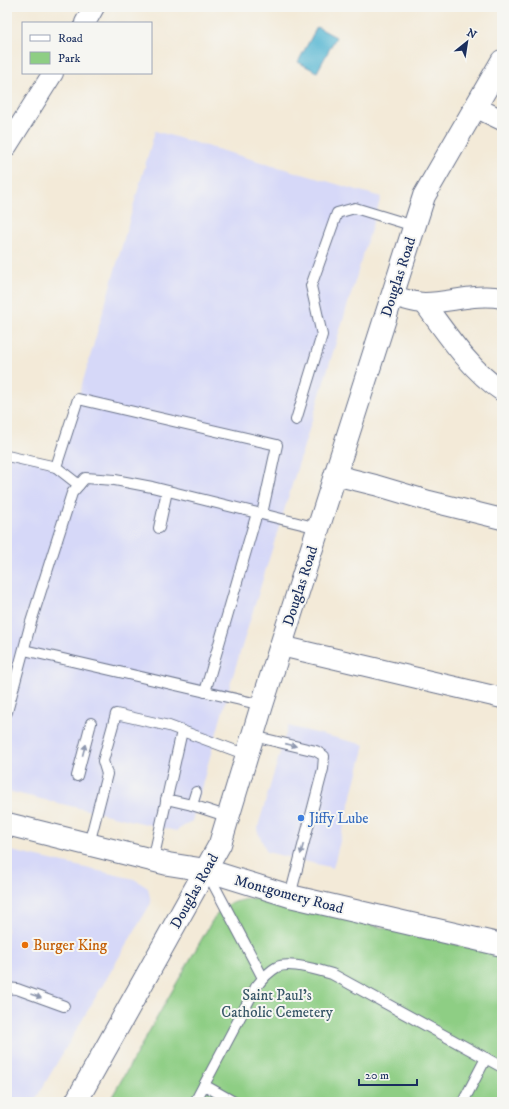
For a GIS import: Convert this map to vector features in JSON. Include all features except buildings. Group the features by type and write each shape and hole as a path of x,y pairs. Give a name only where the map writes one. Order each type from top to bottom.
{"street":[{"path":"86,22 94,7"},
{"name":"Douglas Road","path":"76,1102 220,844 262,705 424,196 502,61"},
{"path":"7,146 52,74"},
{"path":"475,108 502,120"},
{"path":"392,296 424,303 459,298 494,296 502,298"},
{"path":"424,303 467,358 502,391"},
{"path":"335,475 375,485 429,502 502,518"},
{"path":"281,646 502,698"},
{"name":"Montgomery Road","path":"7,824 153,860 206,870 290,896 502,945"}],"lane":[{"path":"296,420 322,335 311,286 337,213 356,208 414,226"},
{"path":"56,467 78,399 277,445 260,513 206,692"},
{"path":"7,456 56,467 79,485"},
{"path":"7,712 24,650 72,493 85,478 115,480 167,491 318,528"},
{"path":"159,528 167,491"},
{"path":"24,650 262,705"},
{"path":"89,844 107,774 103,761 116,714 169,726 211,745 250,746 316,751 324,756 323,769 290,896"},
{"path":"77,776 91,723"},
{"path":"153,860 182,731"},
{"path":"192,806 196,792"},
{"path":"166,799 229,817"},
{"path":"206,870 263,978"},
{"path":"195,1102 256,987 263,978 277,967 288,964 320,970 332,974 502,1067"},
{"path":"7,988 17,989 64,1006"},
{"path":"463,1102 486,1058"},
{"path":"204,1085 234,1102"}],"shaded area":[{"path":"155,131 381,197 231,682 192,821 176,831 7,791 7,453 58,468"},
{"path":"288,726 365,745 333,868 267,852 257,830"},
{"path":"7,850 134,879 148,888 151,903 34,1102 7,1102"}],"green space":[{"name":"Saint Paul's Catholic Cemetery","path":"253,898 502,955 502,1102 109,1102 212,921 221,910 230,904"}],"water":[{"path":"317,27 336,37 317,72 298,62"}],"place":[{"name":"Jiffy Lube","path":"301,818"},
{"name":"Burger King","path":"25,945"}]}
